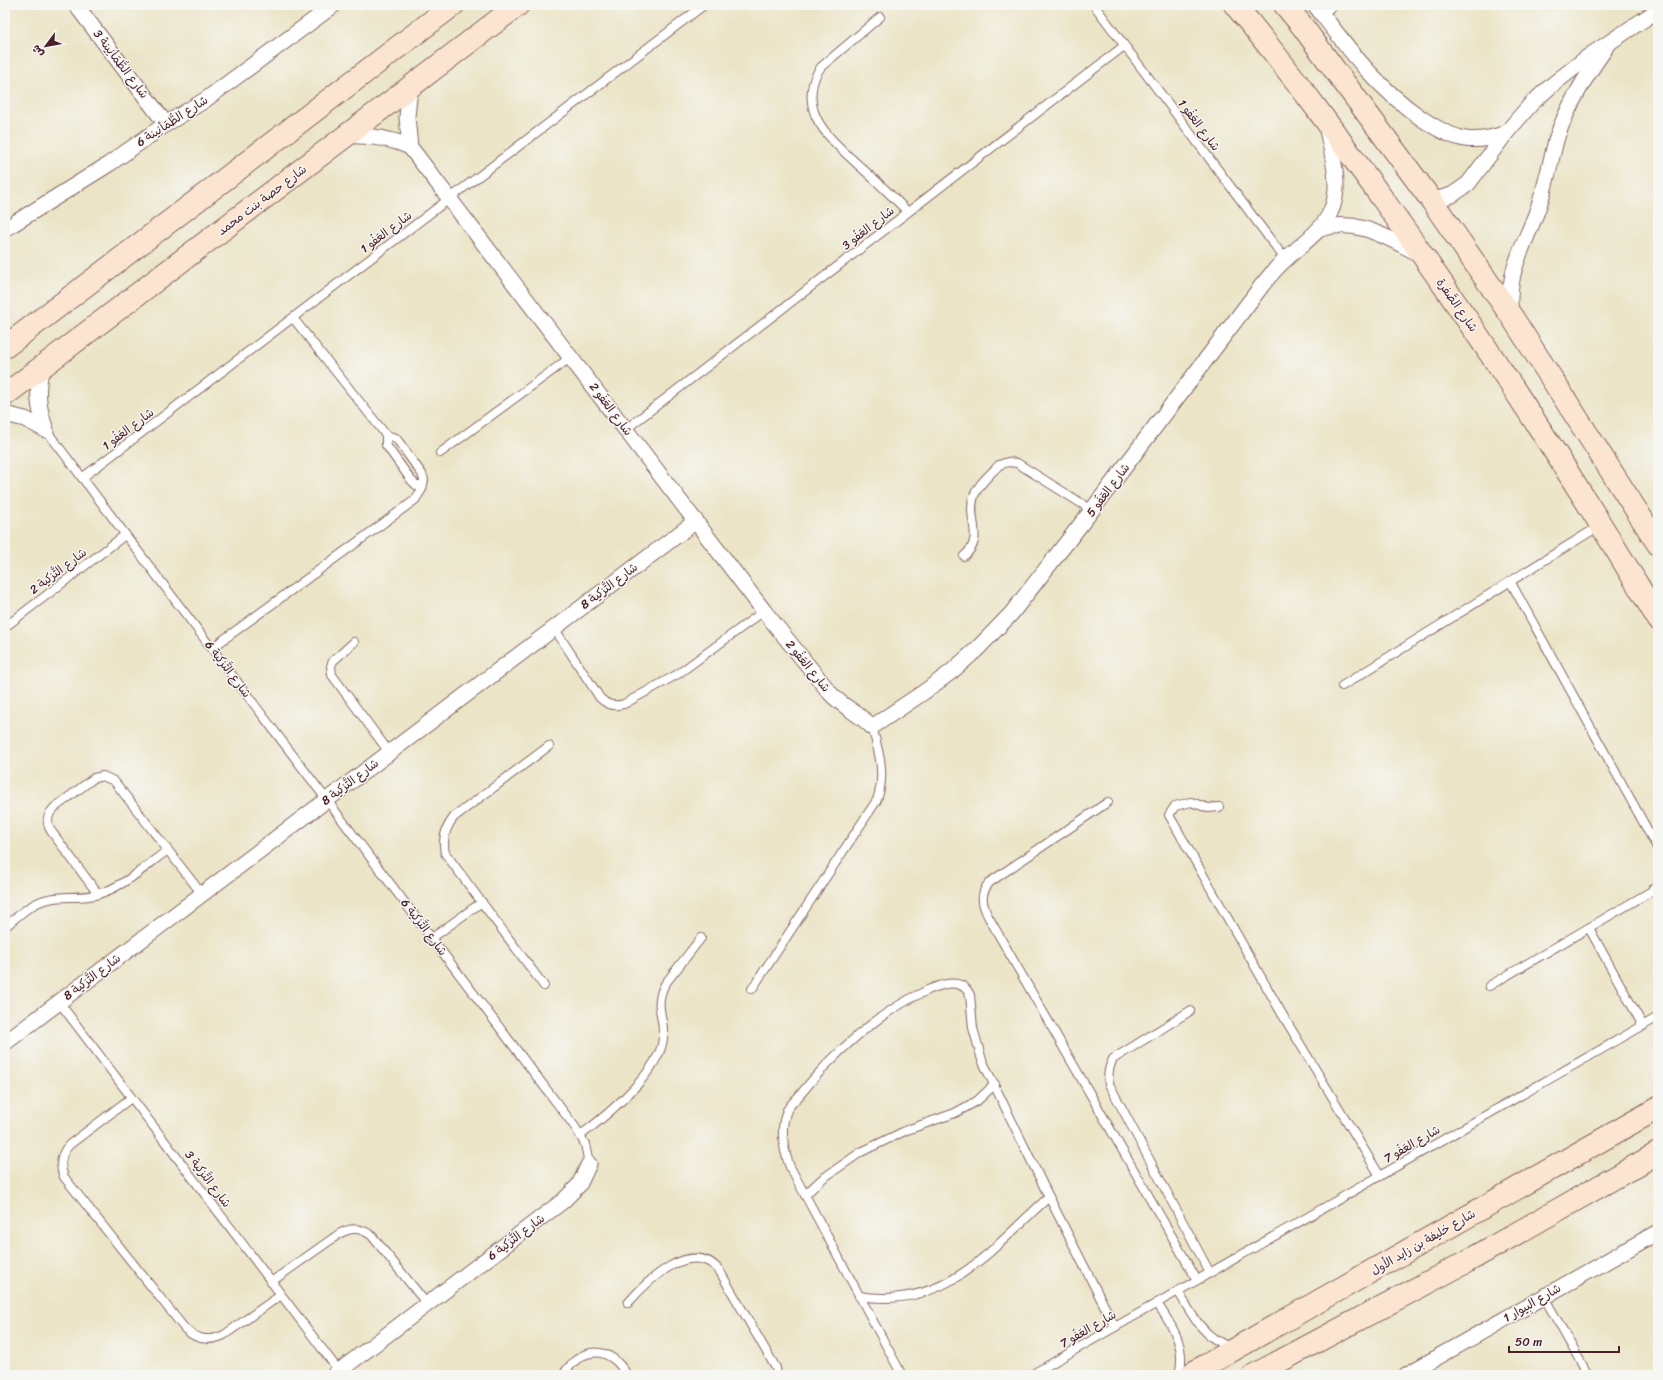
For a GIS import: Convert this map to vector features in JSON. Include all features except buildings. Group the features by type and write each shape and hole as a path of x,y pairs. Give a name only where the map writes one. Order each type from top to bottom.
{"street":[{"name":"شارع الطُّمَأنِينة 3","path":"76,5 166,124"},
{"name":"شارع الطُّمَأنِينة 6","path":"5,229 109,164 166,124 205,100 334,5"},
{"path":"5,346 453,5"},
{"name":"شارع حصة بنت محمد","path":"5,395 518,5"},
{"name":"شارع الصَّفرة","path":"1235,5 1270,46 1422,255 1538,426 1601,525 1658,619"},
{"path":"1285,5 1300,23 1432,202 1512,317 1658,544"},
{"path":"1323,8 1369,74 1394,97 1425,121 1442,131 1464,139 1487,139 1506,132"},
{"path":"1432,202 1452,196 1468,184 1506,132 1531,104 1552,85 1570,70 1658,10"},
{"path":"1512,317 1510,294 1512,273 1543,192 1564,119 1580,86 1609,44"},
{"path":"347,136 373,136 398,142 410,147 407,117 410,88"},
{"name":"شارع العَفُو 5","path":"872,727 951,672 980,646 1027,595 1249,302 1285,259 1320,229 1332,210 1336,188 1336,177 1325,120"},
{"name":"شارع العَفُو 2","path":"410,147 764,611 831,694 872,727"},
{"name":"شارع العَفُو 5","path":"1320,229 1340,225 1360,227 1422,255"},
{"name":"شارع التَّزكية 6","path":"42,367 39,379 38,398 41,418 46,430"},
{"name":"شارع التَّزكية 6","path":"5,414 25,419 46,430"},
{"name":"شارع التَّزكية 8","path":"5,1043 696,521"},
{"name":"شارع خليفة بن زايد الأول","path":"1189,1375 1658,1108"},
{"path":"1254,1375 1468,1261 1658,1153"},
{"name":"شارع التَّزكية 6","path":"336,1373 572,1193 579,1185 589,1164"},
{"name":"شارع البِيوار 1","path":"1406,1375 1658,1232"}],"lane":[{"name":"شارع العَفُو 1","path":"82,478 704,5"},
{"name":"شارع العَفُو 1","path":"1094,5 1285,259"},
{"path":"880,17 817,72 812,88 813,107 816,117 823,128 844,152 908,212"},
{"name":"شارع العَفُو 3","path":"626,429 1124,46"},
{"path":"212,648 415,500 420,493 424,480 422,474 396,438 386,435 293,318"},
{"path":"440,452 570,357"},
{"name":"شارع التَّزكية 6","path":"46,430 581,1135 588,1154 589,1164"},
{"path":"386,435 386,444 411,480 416,485 422,485"},
{"path":"964,556 973,546 975,539 971,508 974,493 1003,462 1017,463 1092,510"},
{"path":"1342,686 1601,525"},
{"name":"شارع التَّزكية 2","path":"5,627 126,535"},
{"path":"1510,581 1658,849"},
{"path":"554,628 600,698 609,705 619,706 678,674 764,611"},
{"path":"354,642 333,661 331,666 332,675 390,752"},
{"path":"752,989 877,800 880,791 882,769 872,727"},
{"path":"544,986 445,852 443,841 446,828 454,817 549,746"},
{"path":"98,894 51,831 48,822 50,812 54,808 94,778 103,776 114,781 202,894"},
{"path":"1108,802 990,882 984,891 982,902 1197,1280"},
{"path":"1219,807 1208,808 1191,802 1175,806 1170,811 1169,815 1282,1014 1380,1176"},
{"path":"5,927 34,904 50,898 89,897 119,885 168,850"},
{"path":"1489,986 1650,892 1658,885"},
{"path":"432,938 482,902"},
{"path":"1589,928 1643,1026"},
{"path":"581,1135 606,1117 623,1100 639,1082 659,1055 663,1040 659,1008 661,992 665,984 702,938"},
{"path":"902,1375 790,1167 784,1145 783,1133 788,1109 810,1083 842,1050 864,1031 909,998 944,985 956,983 965,987 970,995 973,1028 982,1060 1115,1327"},
{"name":"شارع التَّزكية 3","path":"59,1002 281,1295 336,1373"},
{"path":"1190,1011 1113,1059 1110,1064 1108,1079 1112,1090 1210,1273"},
{"name":"شارع العَفُو 7","path":"1031,1375 1658,1017"},
{"path":"805,1195 822,1179 861,1152 907,1130 955,1113 976,1101 995,1084"},
{"path":"131,1098 64,1150 60,1164 64,1177 185,1329 192,1335 204,1339 216,1338 224,1335 281,1295"},
{"path":"859,1296 886,1299 908,1297 929,1291 948,1283 982,1258 1049,1197"},
{"path":"271,1282 339,1234 356,1228 361,1229 372,1236 427,1304"},
{"path":"628,1303 650,1280 664,1269 684,1261 701,1259 707,1261 719,1270 776,1368 777,1375"},
{"path":"1178,1291 1193,1317 1204,1331 1219,1342 1236,1348"},
{"path":"1544,1297 1588,1375"},
{"path":"1157,1303 1178,1336 1182,1355 1178,1375"},
{"path":"563,1375 573,1361 587,1353 594,1352 602,1353 614,1359 619,1363 627,1375"}]}
